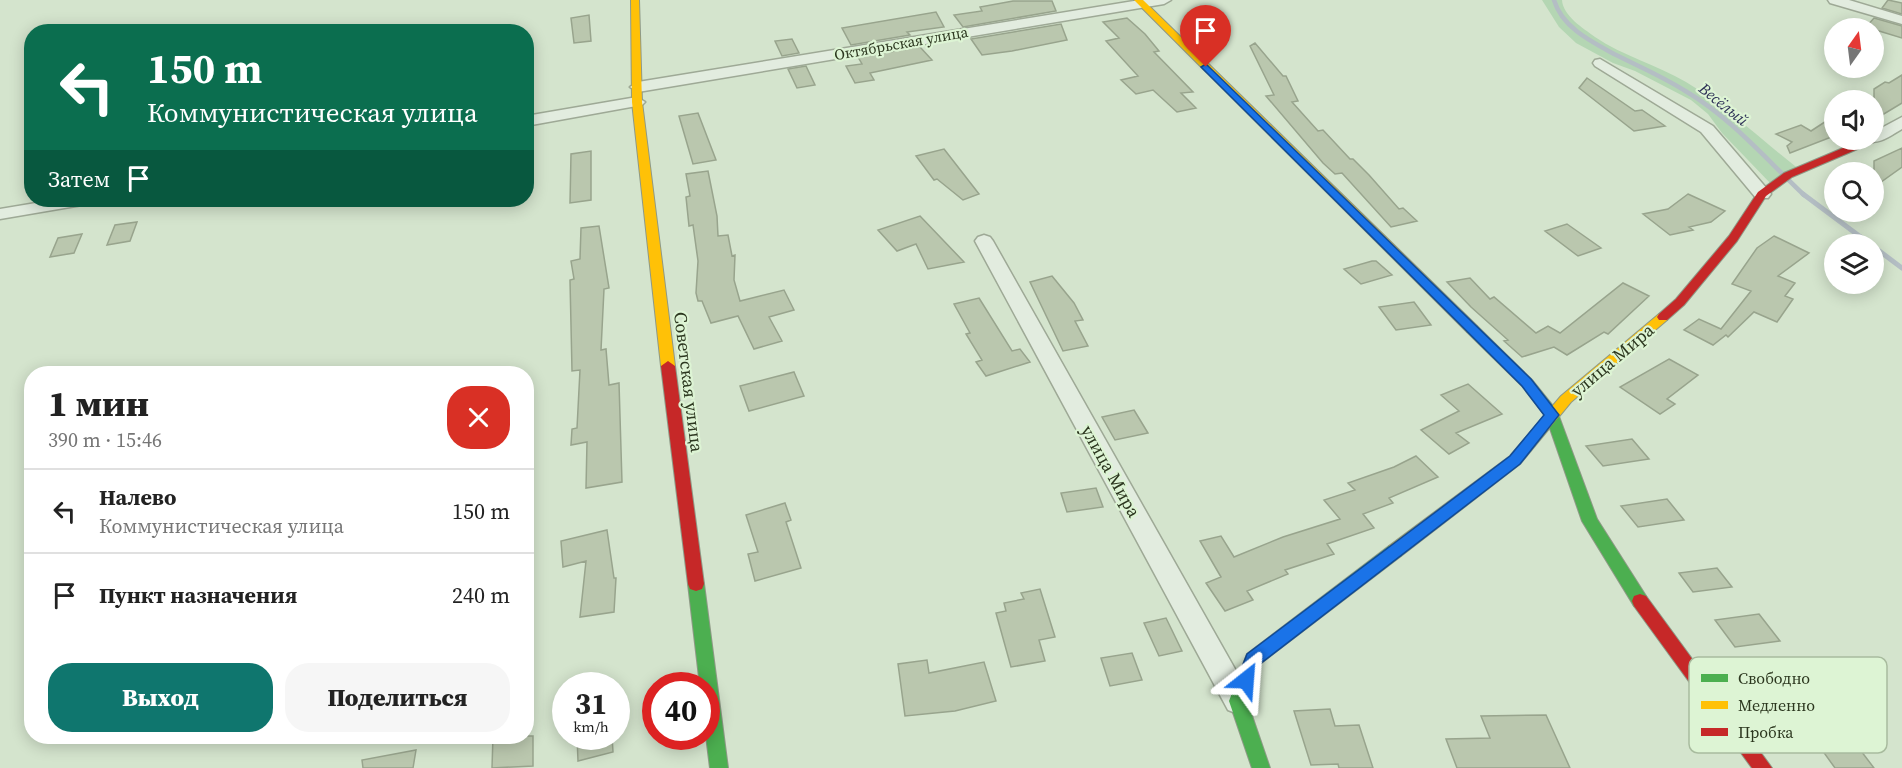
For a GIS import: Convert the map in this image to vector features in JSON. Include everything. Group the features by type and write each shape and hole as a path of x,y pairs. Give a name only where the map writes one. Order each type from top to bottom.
{"street":[{"name":"Советская улица","path":"635,0 637,94 647,201 719,768"},
{"name":"Октябрьская улица","path":"534,119 637,94 1139,2 1164,0"},
{"path":"1835,0 1902,20"},
{"path":"1139,2 1527,383 1552,415 1590,520 1647,612 1689,668"},
{"path":"1600,63 1707,129 1762,194"},
{"name":"улица Мира","path":"1884,133 1902,122"},
{"path":"1884,138 1902,139"},
{"name":"улица Мира","path":"1238,701 1253,659 1515,460 1566,399 1680,302 1733,238 1762,194 1784,178 1848,150"},
{"path":"0,214 41,207"},
{"name":"улица Мира","path":"984,241 1238,701 1261,768"},
{"path":"1752,753 1763,768"}],"green space":[{"path":"1542,0 1562,0 1570,16 1595,37 1701,91 1800,170 1771,184 1722,133 1708,114 1691,100 1576,43 1559,27"}],"building":[{"path":"1888,0 1902,3 1902,14 1882,8"},
{"path":"1013,1 1052,1 1056,11 963,27 954,15 982,11 980,7"},
{"path":"936,12 944,27 907,32 910,35 851,45 842,28"},
{"path":"589,15 591,41 574,43 571,18"},
{"path":"1127,18 1145,34 1159,51 1154,52 1193,92 1181,93 1196,108 1177,112 1153,90 1136,94 1121,80 1138,76 1106,41 1119,38 1103,22"},
{"path":"1884,21 1902,26 1902,38 1884,32"},
{"path":"1061,24 1067,40 1012,51 982,55 971,39"},
{"path":"792,39 799,53 782,56 775,41"},
{"path":"1255,43 1283,76 1286,76 1298,101 1292,102 1318,131 1323,130 1350,159 1353,159 1369,175 1399,209 1403,208 1417,221 1391,227 1342,173 1335,174 1323,163 1266,96 1274,95 1250,46"},
{"path":"920,47 932,60 870,73 874,80 855,83 846,66 862,64 858,57"},
{"path":"806,66 815,85 797,88 788,69"},
{"path":"1902,75 1902,103 1884,114 1884,90 1874,89 1885,82 1889,83"},
{"path":"1587,78 1635,111 1642,110 1665,126 1634,131 1579,88"},
{"path":"698,113 716,160 693,164 679,116"},
{"path":"1824,123 1824,140 1790,153 1787,146 1792,142 1776,134 1801,125 1811,131"},
{"path":"1902,148 1902,167 1884,180 1884,162 1874,161"},
{"path":"944,149 979,194 963,200 937,179 934,180 916,156"},
{"path":"591,151 591,200 570,203 571,154"},
{"path":"708,171 717,216 718,236 728,235 732,256 735,255 734,280 740,301 784,290 794,310 769,317 782,341 754,349 738,316 711,323 702,301 698,301 696,293 698,261 693,225 689,226 686,197 690,196 686,174"},
{"path":"1688,194 1725,211 1711,222 1689,227 1693,230 1670,235 1643,214 1668,209"},
{"path":"920,216 964,262 928,269 916,244 897,251 878,230"},
{"path":"137,222 130,241 107,245 115,225"},
{"path":"1567,224 1601,248 1578,256 1545,231"},
{"path":"599,226 609,288 604,289 601,350 606,349 609,385 619,383 622,482 586,488 587,442 571,445 572,429 577,428 580,370 572,371 570,280 574,279 571,261 580,259 581,228"},
{"path":"82,234 74,253 50,257 58,238"},
{"path":"1774,236 1809,253 1778,276 1795,283 1785,296 1793,299 1777,322 1754,312 1728,337 1726,335 1713,345 1684,330 1699,319 1721,329 1751,291 1732,284 1757,248"},
{"path":"1376,261 1392,275 1361,284 1344,269"},
{"path":"1052,276 1074,303 1083,320 1075,321 1088,346 1063,351 1030,282"},
{"path":"1470,278 1490,299 1494,297 1536,333 1548,326 1560,333 1623,283 1649,296 1608,334 1604,332 1567,355 1554,347 1522,357 1504,341 1508,340 1447,282"},
{"path":"979,298 1012,351 1020,349 1030,362 986,376 976,362 982,360 966,334 970,333 954,304"},
{"path":"1414,302 1431,325 1396,330 1379,307"},
{"path":"1669,359 1698,375 1667,399 1675,404 1660,414 1620,387"},
{"path":"794,372 804,396 749,411 740,386"},
{"path":"1468,384 1502,414 1456,433 1469,443 1449,454 1421,430 1459,411 1441,395"},
{"path":"1134,410 1148,433 1115,440 1102,417"},
{"path":"1632,439 1649,459 1603,466 1586,446"},
{"path":"1416,456 1438,477 1389,498 1393,503 1363,514 1374,528 1327,544 1334,554 1285,570 1288,574 1247,591 1253,600 1225,611 1206,583 1221,577 1200,541 1221,536 1234,557 1283,537 1340,519 1324,500 1355,490 1348,483 1394,467"},
{"path":"1096,488 1103,507 1067,512 1061,493"},
{"path":"1667,499 1684,520 1638,527 1621,506"},
{"path":"785,503 791,520 786,522 801,568 755,581 748,554 758,552 746,515"},
{"path":"607,530 614,578 616,578 614,612 580,617 586,561 563,567 561,541"},
{"path":"1717,568 1732,587 1693,592 1679,573"},
{"path":"1040,589 1055,637 1039,640 1045,661 1011,667 996,613 1006,611 1004,603 1024,599 1021,593"},
{"path":"1759,614 1780,641 1735,647 1715,620"},
{"path":"1166,618 1182,651 1159,656 1144,623"},
{"path":"1132,653 1142,680 1110,686 1101,658"},
{"path":"927,660 929,673 984,662 996,701 955,711 905,716 898,664"},
{"path":"1330,709 1335,726 1359,725 1373,768 1339,768 1338,764 1311,765 1294,711"},
{"path":"1546,715 1570,768 1457,768 1446,739 1490,738 1481,716"},
{"path":"493,744 533,744 533,766 492,768"},
{"path":"416,750 413,768 363,768 362,760"},
{"path":"578,750 613,750 613,752 578,761"},
{"path":"1824,753 1863,753 1874,768 1835,768"}],"waterway":[{"name":"Весёлый","path":"1554,0 1563,18 1578,32 1614,54 1678,87 1719,114 1804,195"},
{"name":"Весёлый","path":"1803,194 1857,234"},
{"name":"Весёлый","path":"1884,254 1902,268"}],"traffic: fast":[{"path":"1472,329 1527,383 1552,415 1590,521 1640,601"},
{"path":"1261,768 1238,701 1253,659 1395,551"},
{"path":"696,584 719,768"}],"traffic: slow":[{"path":"635,0 637,102 668,366"},
{"path":"1138,0 1472,329"},
{"path":"1395,551 1515,460 1566,399 1663,317"}],"traffic: jam":[{"path":"1663,317 1680,302 1733,238 1762,194 1788,175 1847,150"},
{"path":"668,366 696,584"},
{"path":"1640,601 1689,668"},
{"path":"1752,753 1763,768"}],"route":[{"path":"1206,67 1527,383 1552,415 1515,460 1253,659 1246,680"}]}
